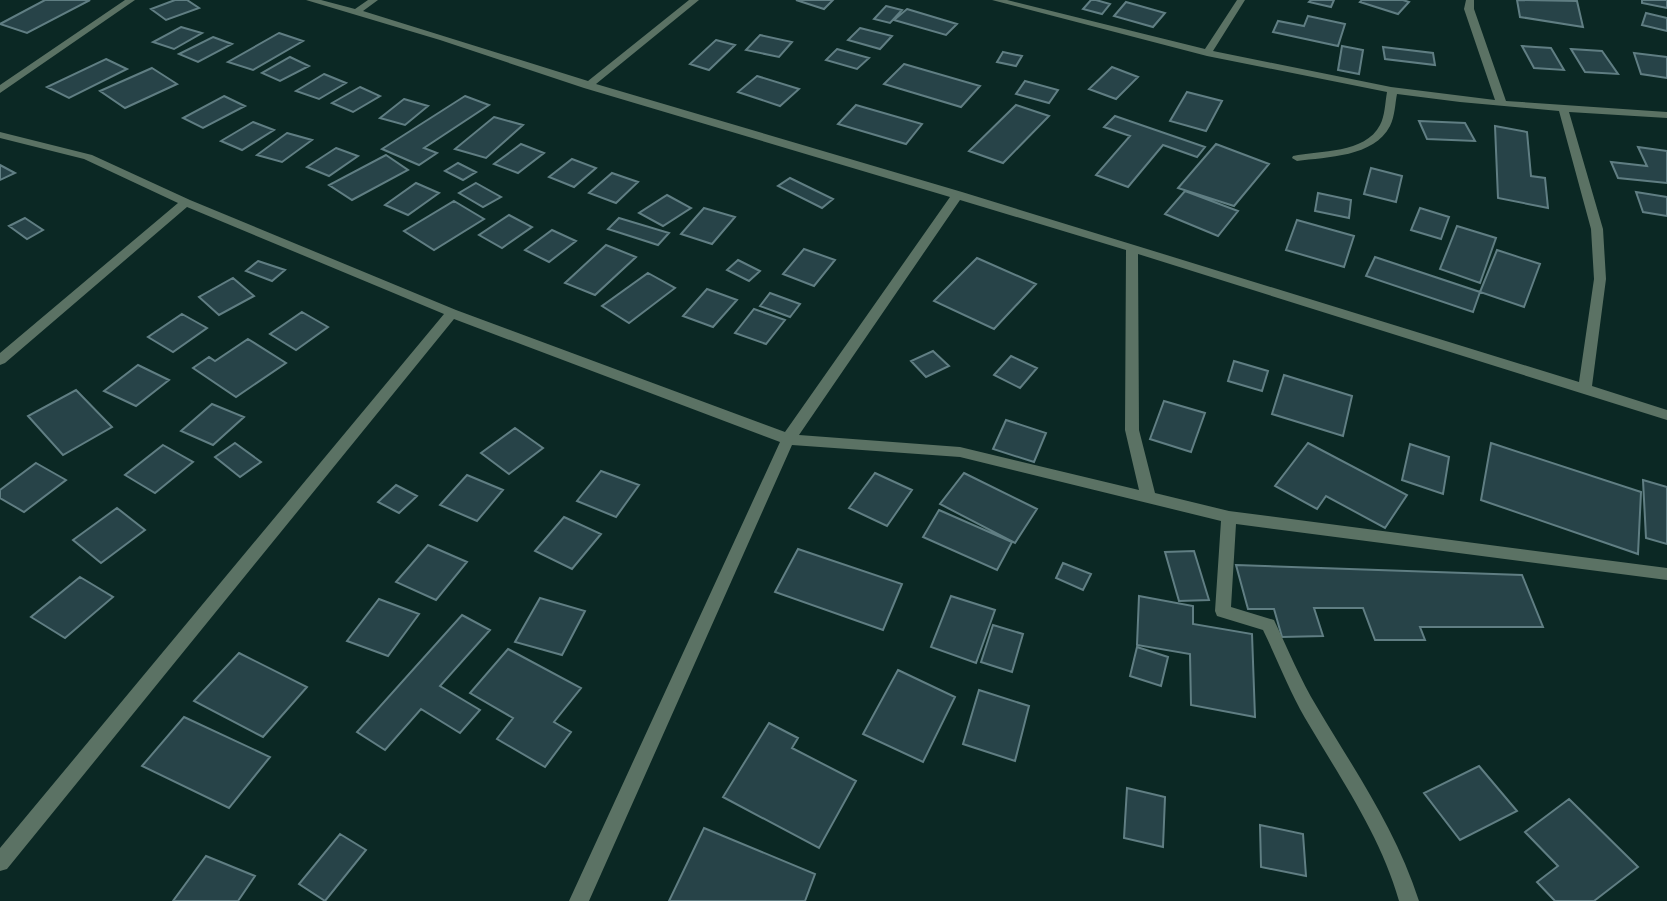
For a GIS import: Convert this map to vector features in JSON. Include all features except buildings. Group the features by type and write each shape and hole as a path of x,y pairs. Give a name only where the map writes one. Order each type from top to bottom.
{"street":[{"path":"0,89 131,0"},
{"path":"310,0 357,11 588,86 958,194 1667,415"},
{"path":"357,11 374,0"},
{"path":"588,86 695,0"},
{"path":"996,0 1207,53 1393,90 1563,108 1667,115"},
{"path":"1207,53 1241,0"},
{"path":"1470,0 1469,9 1501,102"},
{"path":"1297,158 1356,147 1375,138 1385,128 1393,90"},
{"path":"1563,108 1597,229 1600,279 1585,389"},
{"path":"0,135 88,157 186,202 452,313 788,439 960,452 1148,495 1229,517 1667,574"},
{"path":"579,901 788,439 958,194"},
{"path":"0,360 186,202"},
{"path":"1132,250 1132,430 1148,495"},
{"path":"0,862 452,313"},
{"path":"1229,517 1223,611 1268,625 1314,719 1363,792 1402,874 1409,901"}]}
